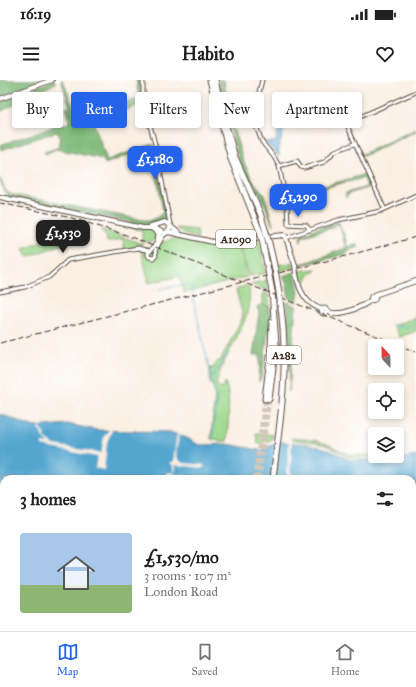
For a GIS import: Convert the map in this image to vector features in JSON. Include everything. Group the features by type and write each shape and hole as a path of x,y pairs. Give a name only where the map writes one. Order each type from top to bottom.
{"highway":[{"path":"206,80 211,92"},
{"name":"A282","path":"210,80 213,92"},
{"name":"A282","path":"214,80 236,162 260,213 272,298 276,344 267,399"},
{"name":"A282","path":"223,128 231,158 262,234 280,295 284,350 282,405 273,475"}],"main road":[{"path":"0,99 44,80"},
{"path":"29,87 52,80"},
{"name":"A1090","path":"1,198 143,227 155,228 159,232 213,242 284,236"},
{"path":"159,232 158,227 161,223"},
{"name":"A1090","path":"143,227 154,226 161,223 170,225 184,236"},
{"path":"168,233 170,225"},
{"path":"284,236 295,265 300,289 304,297 313,306 321,309 323,313 326,311 339,314 365,304 380,294 416,281"}],"street":[{"path":"143,80 143,100 155,144 170,225"},
{"path":"262,80 254,107 254,120 262,142 279,166 287,205 288,224 306,225 310,230"},
{"path":"384,208 354,144 346,123 416,92"},
{"path":"279,166 297,161 301,168 304,168 324,162 335,151 354,144"},
{"path":"284,236 296,235 338,220 364,216 416,195"},
{"path":"161,223 167,219 168,214"},
{"path":"143,227 155,230 158,234 156,243"},
{"path":"159,232 160,237 149,252 150,258 154,258 156,254 155,251 163,236 168,233"},
{"path":"0,292 23,287 47,278 68,260 138,248 149,252 155,251"}],"green space":[{"path":"0,80 42,80 12,92 0,97"},
{"path":"54,80 56,83 39,92 25,92"},
{"path":"61,80 63,80 71,101 71,111"},
{"path":"136,80 141,80 141,92 138,92"},
{"path":"218,80 224,80 226,92 221,92"},
{"path":"12,97 12,106 0,112 0,102"},
{"path":"135,99 135,107 127,110 127,101"},
{"path":"66,107 68,107 71,114 71,128 96,128 107,160 153,144 167,215 163,219 143,225 7,196 0,178 5,190 10,194 143,220 154,219 163,211 152,149 149,147 105,164 103,159 56,149 45,154 44,152 60,147 59,135 56,132 1,150 0,145 50,128 63,128 63,124 69,123"},
{"path":"230,128 233,128 243,160 253,181 265,195 273,226 262,197 243,169 236,151"},
{"path":"416,129 416,131 361,157 360,155"},
{"path":"366,174 372,186 348,194 346,198 346,193 367,187 364,178 341,183 316,192 306,201 304,197 317,188"},
{"path":"338,221 346,240 346,244 349,247 356,243 359,247 347,251 347,254 297,266 296,264 305,263 346,248 340,226 337,224 325,226"},
{"path":"127,225 154,230 157,233 157,239 148,243 142,240 142,230 126,227"},
{"path":"323,226 336,227 302,236 301,241 300,235"},
{"path":"176,228 197,230 198,238 184,234"},
{"path":"101,229 143,244 125,250 123,239 107,242 106,236"},
{"path":"63,234 66,243 27,257 23,248"},
{"path":"175,238 207,244 235,241 243,258 247,277 184,293 179,276 149,283 141,250"},
{"path":"258,238 266,273 249,276 239,242"},
{"path":"293,263 294,267 279,271 278,265"},
{"path":"316,269 309,275 301,287 298,271"},
{"path":"295,272 299,292 297,302 289,298 286,282 282,276"},
{"path":"267,280 268,291 251,284"},
{"path":"246,285 249,287 247,313 243,325 225,361 216,385 223,389 225,382 229,402 227,441 219,441 218,439 211,439 215,393 212,384 210,384 210,368 213,368 218,361 220,361 241,321 243,316 236,290"},
{"path":"263,292 268,295 270,308 263,304"},
{"path":"287,302 296,306 289,392 290,347"},
{"path":"263,304 270,308 271,330 268,332 262,377 259,382 260,355 253,355 259,313 257,307"},
{"path":"416,317 416,331 400,337 393,326"},
{"path":"256,433 273,435 271,440 258,444"},
{"path":"292,438 314,440 325,443 350,455 368,455 368,457 352,458 328,446 314,442 291,440"}],"water":[{"path":"279,128 284,128 279,148 279,157 265,142 275,142"},
{"path":"0,414 35,427 67,424 97,430 170,432 187,438 199,445 227,444 260,450 281,442 308,444 327,449 351,460 368,460 368,463 404,463 404,458 416,456 416,475 0,475"}],"pier":[{"path":"39,427 41,427 46,439 54,445 101,453 104,437 110,428 113,428 107,442 104,470 95,468 97,457 42,446 42,443 49,444 42,436"},
{"path":"177,433 179,434 176,454 178,459 183,463 204,465 204,468 175,465 174,474 180,475 166,475 167,472 173,473 173,465 170,464 170,462 173,462"},
{"path":"289,441 292,442 290,472 292,475 287,475"}],"waterway":[{"path":"155,290 175,286 192,285 193,294"},
{"path":"193,298 217,402 213,426 213,440"},
{"path":"390,324 405,328 416,323"},
{"path":"213,377 228,352"}],"tunnel":[{"path":"256,475 265,399"},
{"path":"260,475 269,399"}],"railway":[{"path":"0,203 72,218 126,235 416,352"},
{"path":"0,343 416,237"}]}
